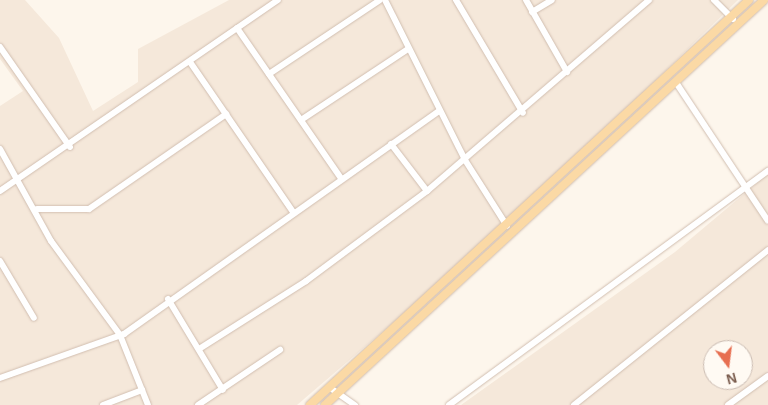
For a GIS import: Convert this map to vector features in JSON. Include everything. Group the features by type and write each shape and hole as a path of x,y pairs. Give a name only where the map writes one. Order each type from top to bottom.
{"main road":[{"path":"310,405 680,68 732,19 749,0"},
{"path":"325,405 688,74 764,0"},
{"path":"680,68 688,74"}],"street":[{"path":"0,191 70,147 278,0"},
{"path":"269,74 380,0"},
{"path":"385,0 439,112 465,160 507,226"},
{"path":"456,0 523,112"},
{"path":"526,0 566,72"},
{"path":"532,12 552,0"},
{"path":"198,349 306,281 427,190 523,112 649,0"},
{"path":"714,0 732,19"},
{"path":"237,28 342,178"},
{"path":"0,47 70,147"},
{"path":"301,120 408,49"},
{"path":"190,62 294,212"},
{"path":"677,84 768,221"},
{"path":"0,378 120,335 168,299 439,112"},
{"path":"37,209 89,209 226,114"},
{"path":"391,144 427,190"},
{"path":"0,149 37,209 51,241 120,335 148,405"},
{"path":"449,405 768,172"},
{"path":"574,405 768,250"},
{"path":"0,260 34,318"},
{"path":"168,299 223,390"},
{"path":"198,405 280,350"},
{"path":"728,405 768,376"},
{"path":"329,388 336,395 355,405"},
{"path":"103,405 142,390"}],"shaded area":[{"path":"0,0 25,0 59,38 93,111 138,82 138,49 229,0 738,0 508,224 297,405 0,405 0,106 23,91 0,59"},
{"path":"768,174 768,405 461,405 675,252"}]}
